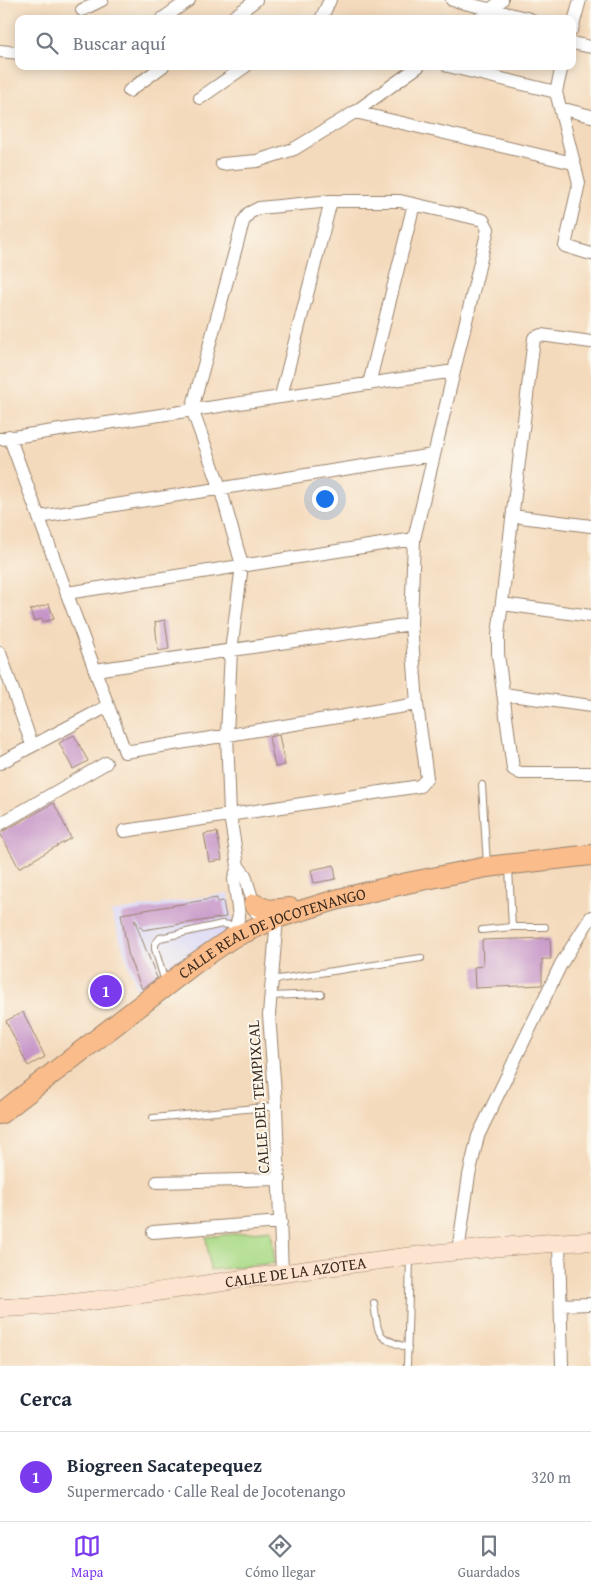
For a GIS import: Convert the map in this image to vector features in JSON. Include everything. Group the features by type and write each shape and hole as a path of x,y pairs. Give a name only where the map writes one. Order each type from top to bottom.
{"main road":[{"name":"CALLE REAL DE JOCOTENANGO","path":"0,1114 235,932 339,899 487,867 591,856"},
{"path":"251,897 268,910 276,911 339,899"}],"street":[{"path":"82,10 102,0"},
{"path":"168,15 189,0"},
{"path":"236,15 256,0"},
{"path":"323,15 330,0"},
{"path":"452,0 512,15"},
{"path":"484,15 502,0"},
{"path":"576,15 580,0"},
{"path":"576,43 591,47"},
{"path":"0,51 15,53"},
{"path":"128,91 157,70"},
{"path":"200,98 240,70"},
{"path":"222,164 257,161 294,150 355,112 413,70"},
{"path":"465,70 556,92"},
{"path":"561,70 556,92 573,163 585,185 565,246 591,254"},
{"path":"560,108 591,116"},
{"path":"355,112 573,163"},
{"path":"124,831 230,815 420,786 427,778 417,704 411,624 414,539 488,229 487,224 483,220 400,200 331,201 258,208 249,213 246,218 192,409 220,487 242,565 231,651 227,734 230,815 238,866 234,879 239,916 235,932"},
{"path":"281,396 331,201"},
{"path":"369,384 414,204"},
{"path":"591,342 541,335 534,338 502,604 498,654 513,769 516,772 591,773"},
{"path":"417,704 125,752 39,517 4,437 454,371"},
{"path":"39,517 433,455"},
{"path":"513,516 591,526"},
{"path":"66,593 414,539"},
{"path":"502,604 591,616"},
{"path":"95,670 411,624"},
{"path":"0,653 32,745"},
{"path":"503,694 591,706"},
{"path":"0,763 108,706"},
{"path":"0,824 106,762"},
{"path":"238,866 245,875 251,897 269,922"},
{"path":"236,892 251,897"},
{"path":"458,1252 469,1175 478,1136 561,964 591,917"},
{"name":"CALLE DEL TEMPIXCAL","path":"269,922 272,980 269,1025 280,1178 282,1274"},
{"path":"156,1182 280,1178"},
{"path":"153,1232 282,1222"},
{"name":"CALLE DE LA AZOTEA","path":"0,1308 48,1307 282,1274 526,1243 591,1240"},
{"path":"559,1242 562,1366"},
{"path":"561,1305 591,1304"}],"lane":[{"path":"482,785 487,867"},
{"path":"508,864 512,927"},
{"path":"166,986 155,949 156,941 160,938 222,924 235,932"},
{"path":"482,930 512,927 544,927"},
{"path":"272,980 421,958"},
{"path":"270,996 321,994"},
{"path":"153,1118 276,1106"},
{"path":"408,1366 410,1258"},
{"path":"374,1303 378,1334 383,1339 408,1348"}],"shaded area":[{"path":"228,893 234,932 140,1000 111,912"}],"green space":[{"path":"271,1230 275,1263 210,1270 206,1237"}],"building":[{"path":"49,604 54,619 43,622 42,619 34,621 30,610"},
{"path":"165,620 169,649 158,651 155,622"},
{"path":"74,735 88,761 73,769 59,743"},
{"path":"279,735 285,765 275,767 269,737"},
{"path":"54,803 71,838 19,868 0,833"},
{"path":"217,832 222,860 209,862 204,834"},
{"path":"334,865 336,879 314,883 311,870"},
{"path":"217,898 217,902 223,901 226,917 143,930 134,919 157,978 142,989 129,958 121,914"},
{"path":"550,938 551,959 542,959 542,985 475,988 474,967 483,966 482,940"},
{"path":"23,1012 45,1057 28,1066 6,1021"}],"place":[{"name":"Biogreen Sacatepequez","path":"106,991"}]}
